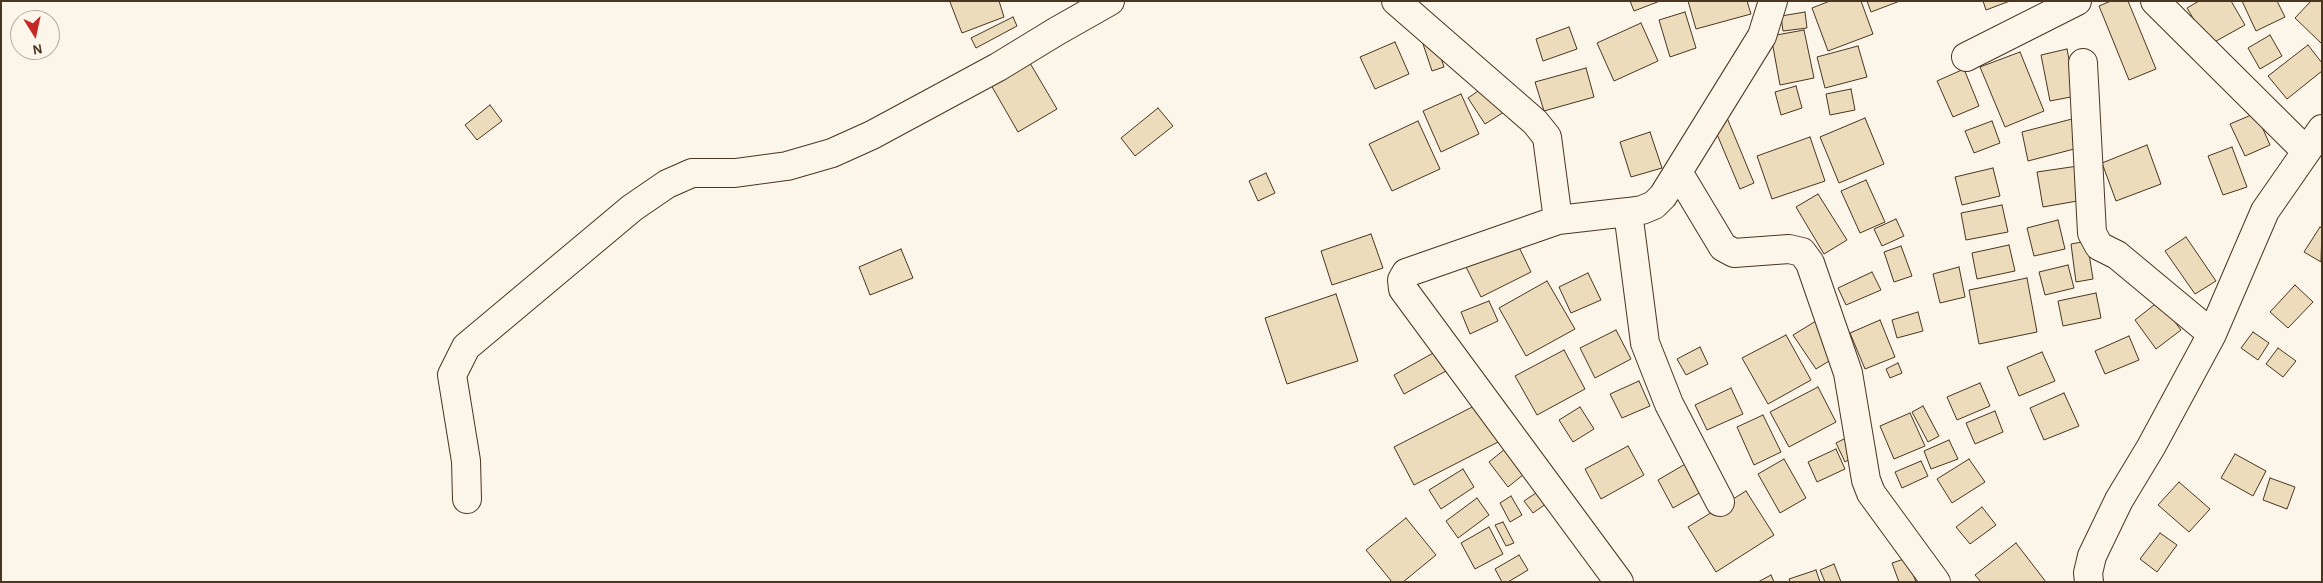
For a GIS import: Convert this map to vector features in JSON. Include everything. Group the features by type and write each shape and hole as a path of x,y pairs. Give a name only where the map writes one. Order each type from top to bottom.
{"street":[{"path":"467,499 466,461 452,375 466,346 632,208 666,184 692,173 735,174 787,166 832,153 872,135 998,67 1110,1"},
{"path":"1396,1 1535,122 1547,137 1558,220"},
{"path":"1617,581 1403,290 1402,280 1406,273 1558,220 1628,212 1654,205 1663,196 1762,36 1772,1"},
{"path":"1966,57 2054,15 2077,1"},
{"path":"2155,1 2306,151"},
{"path":"2083,63 2092,233 2099,246 2117,255 2212,334"},
{"path":"2089,582 2088,573 2092,556 2119,500 2151,447 2212,334 2265,211 2322,129"},
{"path":"1678,172 1723,247 1734,253 1789,248 1802,252 1810,263 1848,373 1866,480 1871,492 1936,582"},
{"path":"1628,212 1645,343 1669,404 1720,502"}],"building":[{"path":"999,1 1004,17 962,33 950,2"},
{"path":"1630,1 1660,1 1634,11"},
{"path":"1688,1 1747,1 1751,14 1696,29"},
{"path":"1830,1 1861,1 1873,34 1828,51 1812,8"},
{"path":"1867,1 1900,1 1871,12"},
{"path":"1983,1 2010,1 1986,10"},
{"path":"2111,1 2128,1 2156,69 2129,80 2099,6"},
{"path":"2199,1 2231,1 2245,25 2209,45 2187,8"},
{"path":"2242,1 2277,1 2285,17 2256,31"},
{"path":"2311,1 2322,1 2322,44 2295,18"},
{"path":"1685,12 1696,48 1670,57 1659,20"},
{"path":"1805,12 1807,28 1783,31 1781,16"},
{"path":"1013,17 1017,26 976,48 971,38"},
{"path":"1641,23 1658,61 1614,81 1597,43"},
{"path":"1569,27 1577,49 1543,61 1536,39"},
{"path":"1804,30 1814,78 1780,85 1771,36"},
{"path":"2270,35 2282,56 2260,69 2248,48"},
{"path":"1435,40 1444,67 1432,71 1423,44"},
{"path":"1395,42 1409,74 1375,89 1360,57"},
{"path":"2308,45 2322,63 2322,71 2287,99 2268,76"},
{"path":"1858,46 1867,77 1825,88 1817,57"},
{"path":"2067,49 2076,96 2050,101 2041,55"},
{"path":"2020,52 2044,111 2005,127 1980,67"},
{"path":"1030,63 1057,109 1018,132 991,85"},
{"path":"1586,68 1594,97 1544,111 1535,82"},
{"path":"1964,69 1979,106 1953,117 1937,81"},
{"path":"1487,85 1504,112 1485,124 1468,98"},
{"path":"1796,86 1802,108 1781,115 1775,92"},
{"path":"1851,89 1855,110 1830,115 1826,94"},
{"path":"1461,94 1479,134 1441,152 1423,111"},
{"path":"490,105 502,121 477,140 465,125"},
{"path":"1158,108 1173,126 1135,156 1121,138"},
{"path":"1725,113 1754,183 1740,189 1711,120"},
{"path":"2256,113 2270,145 2245,156 2230,124"},
{"path":"1865,118 1884,164 1839,183 1820,137"},
{"path":"2072,119 2078,148 2028,161 2022,132"},
{"path":"1418,121 1440,169 1392,191 1369,144"},
{"path":"1992,121 2000,143 1974,153 1965,131"},
{"path":"1650,132 1662,168 1631,177 1620,142"},
{"path":"1810,137 1825,181 1772,199 1757,156"},
{"path":"2147,145 2161,184 2116,201 2102,163"},
{"path":"2232,147 2247,187 2223,195 2208,156"},
{"path":"2078,166 2083,200 2043,207 2037,172"},
{"path":"1993,168 2000,196 1962,205 1955,177"},
{"path":"1266,173 1275,193 1258,201 1249,181"},
{"path":"1866,180 1885,222 1860,233 1841,191"},
{"path":"1818,194 1847,240 1824,254 1796,207"},
{"path":"2002,205 2008,232 1966,240 1961,213"},
{"path":"1896,219 1904,236 1882,246 1874,229"},
{"path":"2058,220 2065,249 2034,256 2027,228"},
{"path":"2320,227 2322,228 2321,262 2304,252"},
{"path":"1371,234 1383,268 1332,285 1321,251"},
{"path":"2186,237 2216,281 2195,294 2165,251"},
{"path":"1516,241 1531,272 1481,297 1466,267"},
{"path":"2087,241 2093,279 2076,282 2071,244"},
{"path":"2009,245 2015,271 1977,279 1972,253"},
{"path":"1901,246 1912,276 1894,282 1884,252"},
{"path":"901,249 913,278 870,295 859,267"},
{"path":"2068,265 2074,288 2045,295 2039,272"},
{"path":"1959,267 1965,297 1940,303 1933,274"},
{"path":"1872,272 1881,290 1846,305 1838,288"},
{"path":"1588,273 1601,300 1571,313 1559,287"},
{"path":"2027,278 2037,332 1979,344 1969,290"},
{"path":"1547,281 1575,329 1526,356 1499,308"},
{"path":"2295,285 2313,302 2288,328 2270,312"},
{"path":"2096,293 2101,318 2063,326 2058,301"},
{"path":"1336,294 1358,361 1287,384 1265,318"},
{"path":"1489,301 1498,321 1470,334 1461,312"},
{"path":"2159,301 2181,330 2156,349 2135,320"},
{"path":"1918,312 1923,331 1897,338 1892,320"},
{"path":"1880,320 1895,357 1865,369 1850,333"},
{"path":"1816,321 1839,355 1816,369 1793,335"},
{"path":"1616,330 1631,359 1595,378 1580,348"},
{"path":"2253,332 2269,343 2258,360 2241,348"},
{"path":"1786,335 1811,380 1768,404 1742,358"},
{"path":"2129,336 2139,360 2105,374 2095,351"},
{"path":"1700,347 1708,364 1686,375 1677,359"},
{"path":"2278,348 2296,361 2283,377 2266,364"},
{"path":"1564,350 1585,389 1537,415 1515,376"},
{"path":"1435,352 1446,371 1404,394 1394,375"},
{"path":"2042,352 2055,381 2019,396 2007,367"},
{"path":"1898,363 1902,373 1890,378 1886,369"},
{"path":"1639,381 1650,406 1622,418 1610,394"},
{"path":"1980,383 1990,406 1957,420 1947,397"},
{"path":"1818,387 1836,422 1789,447 1770,412"},
{"path":"1731,388 1743,414 1707,430 1695,405"},
{"path":"2064,393 2079,426 2044,440 2030,408"},
{"path":"1482,402 1502,440 1414,485 1394,447"},
{"path":"1923,406 1939,436 1928,442 1912,412"},
{"path":"1580,407 1594,429 1573,442 1559,420"},
{"path":"1995,411 2003,432 1975,444 1966,423"},
{"path":"1910,413 1925,446 1894,459 1880,426"},
{"path":"1763,415 1781,452 1754,465 1737,427"},
{"path":"1846,438 1855,456 1845,462 1836,443"},
{"path":"1949,440 1958,459 1931,469 1924,451"},
{"path":"1628,446 1644,475 1601,499 1585,469"},
{"path":"1505,449 1524,474 1508,487 1489,462"},
{"path":"1836,449 1845,469 1817,482 1808,462"},
{"path":"2235,454 2266,471 2253,496 2221,478"},
{"path":"1784,459 1806,498 1780,513 1758,474"},
{"path":"1969,459 1985,482 1952,503 1937,479"},
{"path":"1921,461 1928,476 1902,488 1895,472"},
{"path":"1687,463 1703,491 1673,508 1658,480"},
{"path":"1463,469 1474,487 1441,509 1429,490"},
{"path":"2270,478 2295,487 2287,509 2263,500"},
{"path":"2179,482 2210,509 2189,532 2158,505"},
{"path":"1542,489 1550,501 1533,513 1524,501"},
{"path":"1746,491 1774,535 1716,572 1688,527"},
{"path":"1511,496 1522,515 1510,522 1500,503"},
{"path":"1477,498 1489,515 1458,538 1446,521"},
{"path":"1982,507 1996,525 1970,544 1956,527"},
{"path":"1406,518 1436,555 1403,582 1392,582 1366,550"},
{"path":"1503,522 1514,543 1506,546 1495,525"},
{"path":"1489,527 1503,554 1475,569 1461,543"},
{"path":"2160,533 2177,545 2157,572 2140,559"},
{"path":"2016,543 2046,582 1981,582 1975,575"},
{"path":"1519,555 1528,570 1508,582 1502,582 1495,569"},
{"path":"1907,558 1916,582 1899,582 1892,563"},
{"path":"1834,564 1841,582 1825,582 1820,570"},
{"path":"1816,570 1820,582 1790,582 1789,579"},
{"path":"1771,575 1774,582 1758,582"}]}
